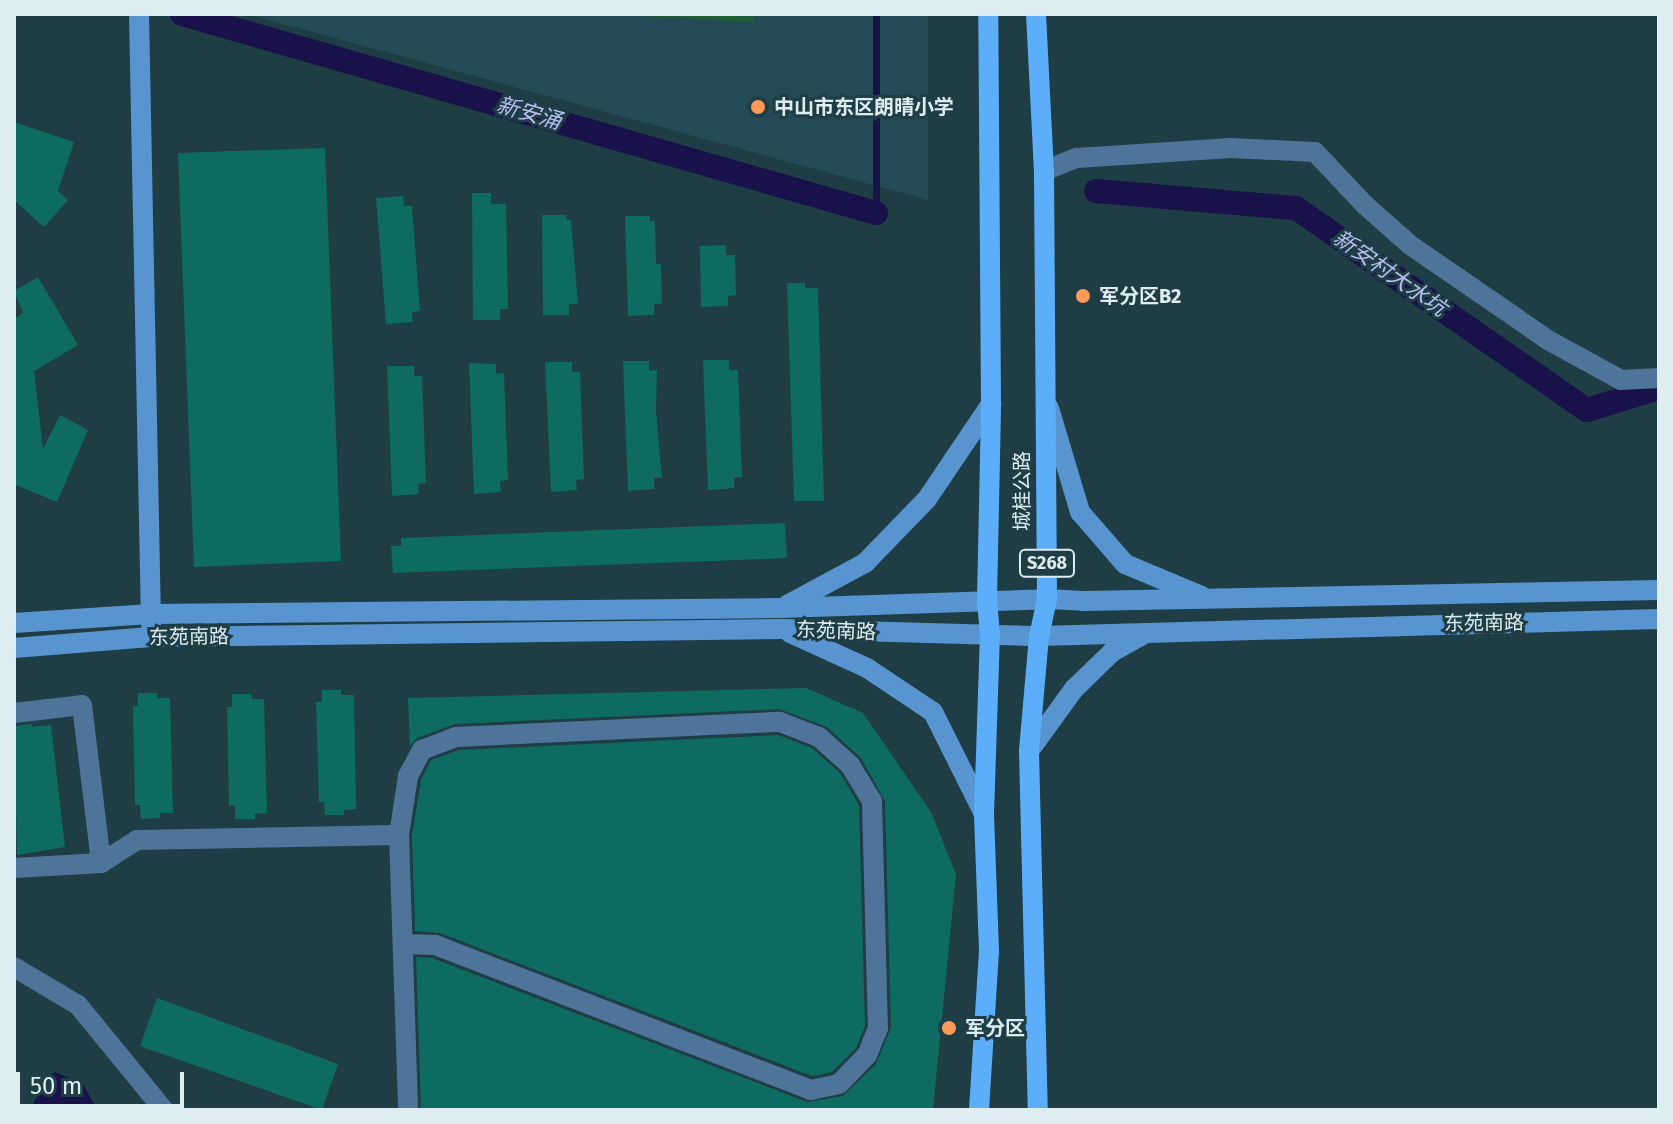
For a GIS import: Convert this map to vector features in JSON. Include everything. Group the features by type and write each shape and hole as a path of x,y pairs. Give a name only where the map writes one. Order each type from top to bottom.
{"main road":[{"name":"城桂公路","path":"979,1110 989,951 984,814 990,635 987,600 991,404 988,14"},
{"name":"城桂公路","path":"1036,14 1044,171 1047,599 1039,636 1029,751 1038,1110"}],"street":[{"path":"139,22 151,637"},
{"path":"1044,171 1077,158 1231,148 1315,152 1365,205 1410,245 1548,340 1621,380 1659,378"},
{"path":"1045,397 1080,512 1125,564 1209,599"},
{"path":"782,608 865,563 927,499 991,404"},
{"name":"东苑南路","path":"14,623 151,614 782,608 987,600 1659,590"},
{"name":"东苑南路","path":"14,648 151,637 783,629 1039,636 1659,619"},
{"path":"783,629 867,668 933,712 984,814"},
{"path":"1029,751 1074,689 1112,652 1149,631"},
{"path":"14,713 82,705 101,863"},
{"path":"405,944 435,945 811,1090 839,1084 867,1055 878,1028 872,801 850,765 819,737 780,722 456,737 422,750 408,776 399,835 405,944 408,1110"},
{"path":"14,868 101,863 137,840 399,835"},
{"path":"14,967 78,1005 164,1110"}],"shaded area":[{"name":"中山市东区朗晴小学","path":"247,14 928,14 928,200"},
{"path":"55,1072 83,1084 97,1110 30,1110 45,1081"}],"green space":[{"path":"603,14 754,14 754,22"}],"building":[{"path":"14,122 74,142 58,191 68,200 44,227 14,200"},
{"path":"325,148 341,561 194,567 178,153"},
{"path":"472,193 491,193 491,204 506,204 508,309 500,309 500,320 473,320"},
{"path":"403,196 404,206 412,206 420,311 412,312 413,322 386,324 376,198"},
{"path":"542,215 566,215 567,220 571,220 578,304 569,304 569,315 543,315"},
{"path":"625,216 650,216 650,221 655,221 656,264 661,264 662,304 654,304 654,315 628,316"},
{"path":"726,245 726,255 735,255 736,295 728,296 728,306 701,307 700,246"},
{"path":"38,277 78,345 34,371 43,449 60,415 88,430 57,502 14,484 14,319 23,313 14,291"},
{"path":"787,283 805,283 805,288 818,288 824,501 794,501"},
{"path":"703,360 729,360 729,370 738,370 742,477 734,478 734,488 708,490"},
{"path":"623,361 649,361 649,371 657,370 656,411 662,478 654,478 654,489 628,491"},
{"path":"545,362 572,362 572,372 580,372 584,479 576,480 577,490 551,492"},
{"path":"469,363 496,364 496,374 504,373 508,480 500,481 501,492 474,494"},
{"path":"387,366 414,366 414,376 422,376 426,483 418,484 419,494 392,496"},
{"path":"785,523 787,558 393,573 391,546 401,546 401,538"},
{"path":"806,688 863,713 931,812 956,874 933,1110 421,1110 416,957 432,958 807,1102 843,1096 876,1064 891,1028 885,801 861,758 827,727 779,709 455,724 417,738 410,746 408,698"},
{"path":"322,690 341,690 341,695 354,695 356,809 344,810 344,815 325,815 324,802 319,802 316,702 322,702"},
{"path":"138,693 157,693 157,698 170,698 173,813 160,813 160,818 141,819 140,805 135,805 133,706 138,706"},
{"path":"232,694 251,694 252,699 264,699 267,813 255,814 255,819 235,819 235,806 229,806 227,707 232,707"},
{"path":"32,724 32,727 51,725 65,847 17,855 14,726"},
{"path":"778,735 812,748 840,773 859,805 865,1026 856,1048 832,1072 812,1076 440,933 415,931 412,835 421,780 431,760 459,750"},
{"path":"157,998 338,1064 322,1110 140,1046"}],"waterway":[{"name":"新安涌","path":"182,14 876,213"},
{"path":"876,14 876,213"},
{"name":"新安村大水坑","path":"1096,191 1296,208 1587,410 1659,388"}],"place":[{"name":"中山市东区朗晴小学","path":"758,107"},
{"name":"军分区B2","path":"1083,296"},
{"name":"军分区","path":"949,1028"}]}
